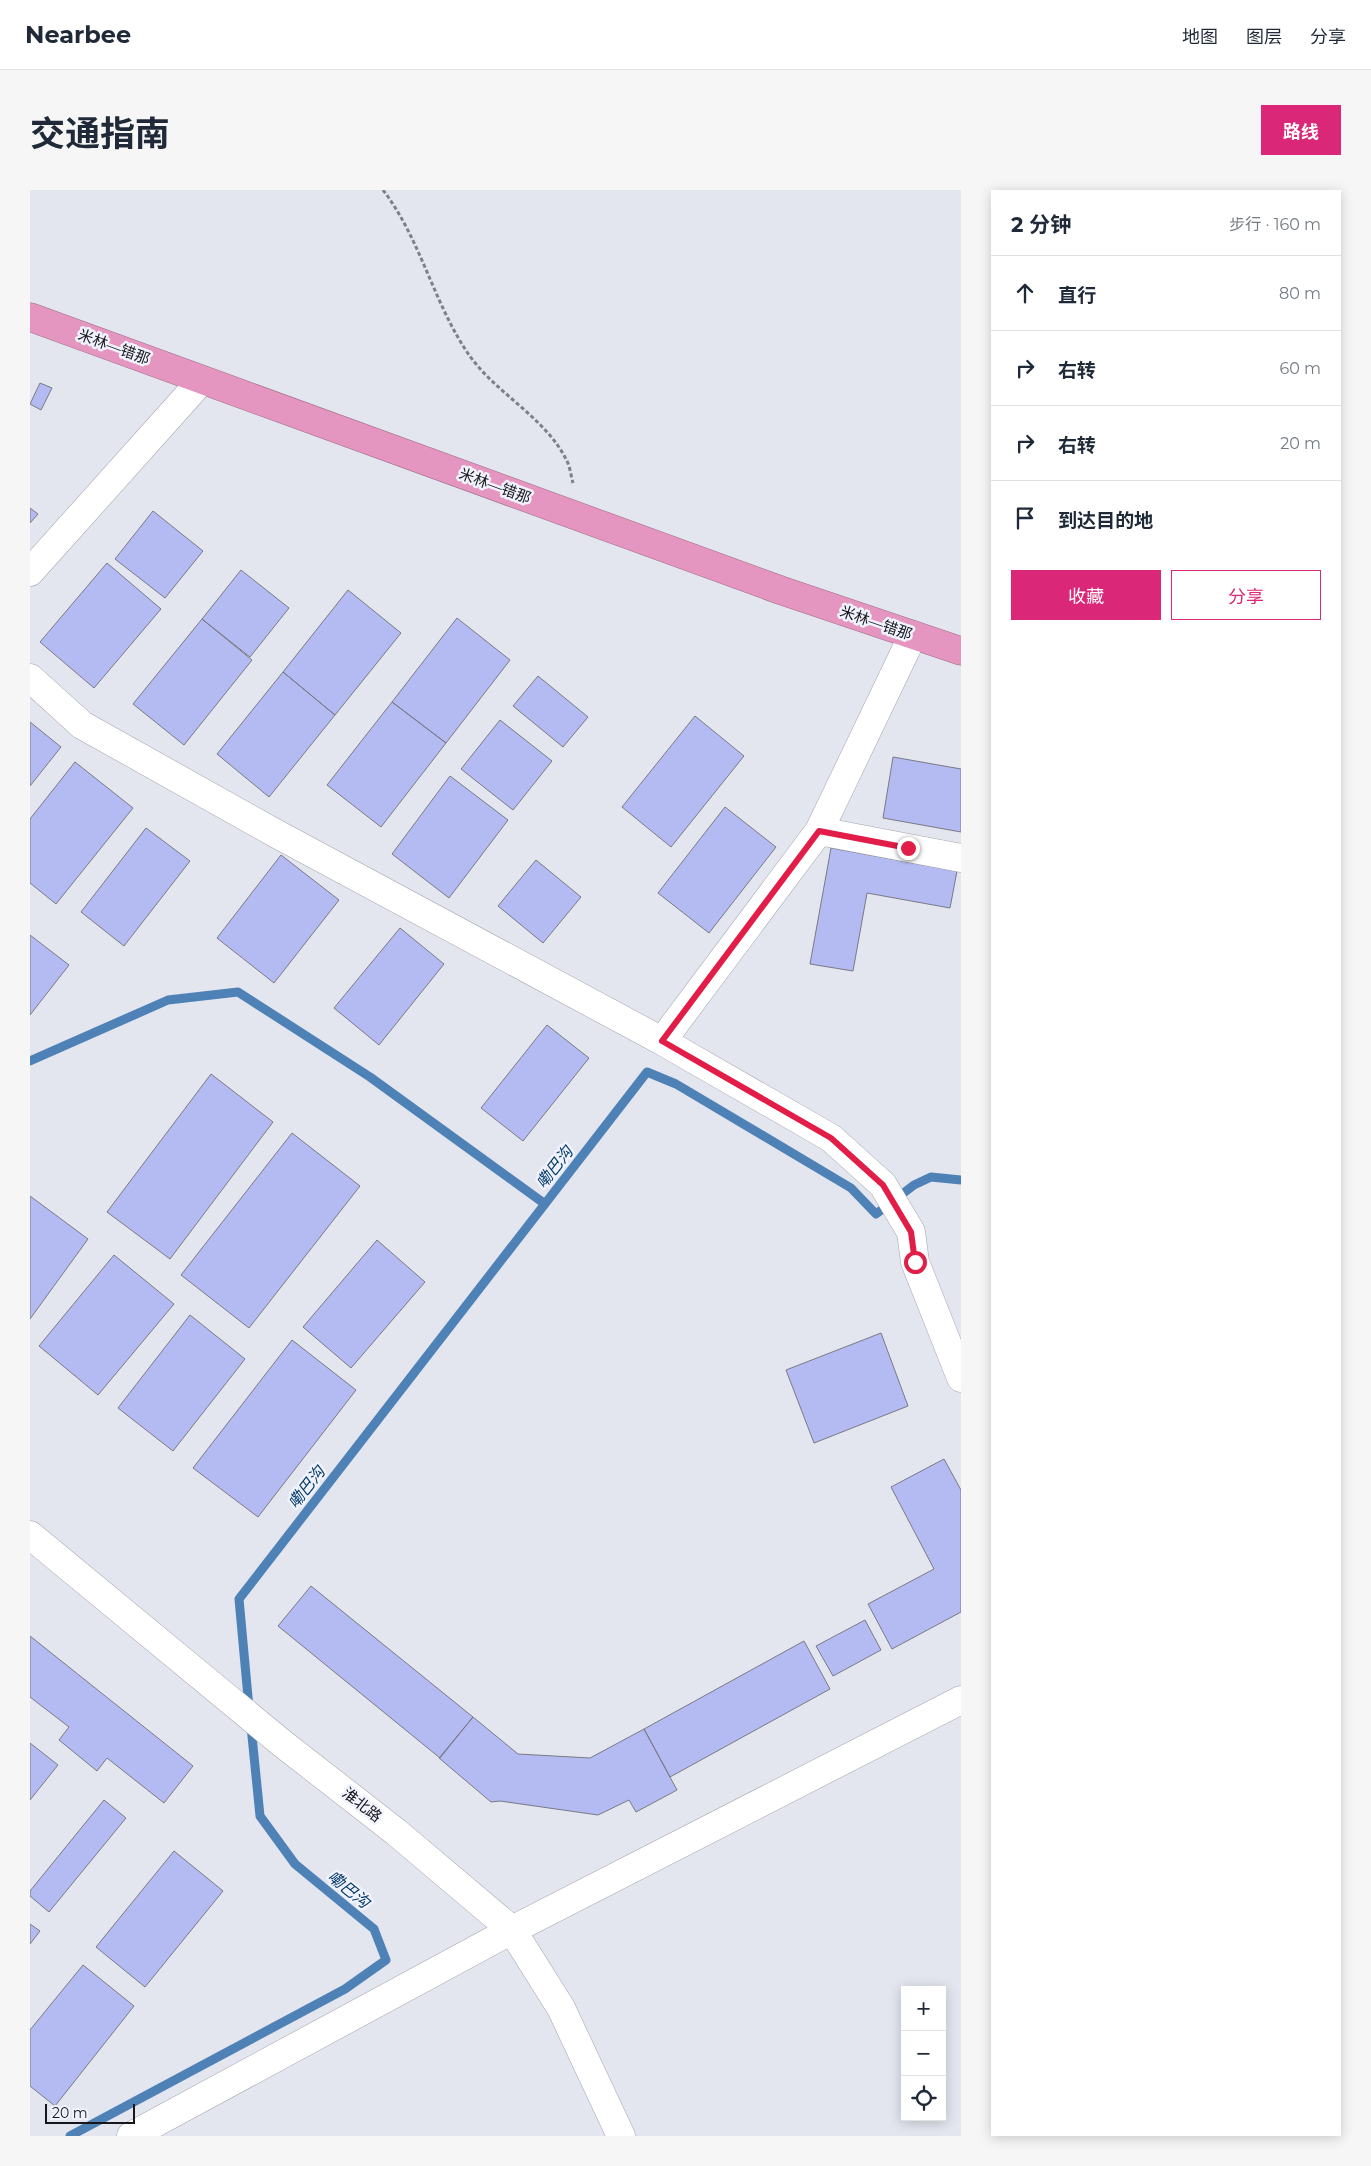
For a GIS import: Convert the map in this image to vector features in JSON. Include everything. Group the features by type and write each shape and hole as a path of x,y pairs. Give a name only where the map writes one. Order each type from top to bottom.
{"highway":[{"name":"米林—错那","path":"30,316 780,590 961,651"}],"street":[{"path":"30,572 202,380"},
{"path":"662,1041 819,831 913,635"},
{"path":"30,678 82,725 275,833 662,1041 831,1138 883,1185 911,1232 915,1262 961,1378"},
{"path":"819,831 961,858"},
{"name":"淮北路","path":"30,1534 283,1744 396,1832 512,1930 561,2008 621,2136"},
{"path":"131,2136 512,1930 961,1700"}],"path":[{"path":"382,190 412,240 467,353 487,378 554,441 568,462 574,485 569,513"}],"building":[{"path":"40,383 52,388 41,410 30,404"},
{"path":"30,508 38,514 30,523"},
{"path":"153,511 203,551 165,598 115,559"},
{"path":"107,563 161,609 94,688 40,642"},
{"path":"241,570 289,608 250,657 202,619"},
{"path":"348,590 401,633 335,715 283,672"},
{"path":"457,618 510,660 446,743 392,702"},
{"path":"202,619 252,660 184,745 133,704"},
{"path":"283,672 335,715 269,797 217,754"},
{"path":"538,676 588,717 563,747 513,706"},
{"path":"392,702 446,743 381,827 327,785"},
{"path":"695,716 744,756 671,847 622,807"},
{"path":"500,720 552,761 513,810 461,769"},
{"path":"30,722 61,747 30,786"},
{"path":"893,757 961,769 961,832 883,818"},
{"path":"75,762 133,808 56,904 30,883 30,819"},
{"path":"450,776 508,820 449,898 392,854"},
{"path":"725,807 776,847 709,933 658,893"},
{"path":"146,828 190,861 124,946 81,912"},
{"path":"831,848 957,871 950,908 867,893 853,971 810,964"},
{"path":"281,855 339,900 274,983 217,938"},
{"path":"536,860 581,897 543,943 498,906"},
{"path":"400,928 444,964 379,1045 334,1008"},
{"path":"30,935 69,965 30,1015"},
{"path":"547,1025 589,1058 523,1141 481,1108"},
{"path":"211,1074 273,1122 170,1259 107,1212"},
{"path":"292,1133 360,1186 249,1328 181,1275"},
{"path":"30,1196 88,1239 30,1319"},
{"path":"377,1240 425,1282 351,1368 303,1327"},
{"path":"114,1255 174,1304 98,1395 39,1346"},
{"path":"190,1315 245,1359 173,1451 118,1408"},
{"path":"881,1333 908,1406 814,1443 786,1370"},
{"path":"292,1340 356,1390 258,1517 193,1468"},
{"path":"944,1459 961,1490 961,1612 892,1649 868,1604 934,1569 891,1487"},
{"path":"311,1586 473,1717 440,1758 278,1626"},
{"path":"865,1620 881,1650 833,1676 816,1646"},
{"path":"30,1636 193,1766 164,1803 107,1758 97,1771 59,1740 69,1727 30,1697"},
{"path":"804,1641 830,1689 670,1777 644,1729"},
{"path":"473,1717 518,1754 590,1758 644,1729 677,1790 636,1812 629,1800 598,1815 500,1801 491,1802 439,1758"},
{"path":"30,1743 58,1765 30,1800"},
{"path":"104,1800 126,1818 49,1912 30,1896 30,1891"},
{"path":"174,1851 223,1891 145,1987 96,1947"},
{"path":"30,1924 40,1931 30,1944"},
{"path":"83,1965 134,2006 55,2106 30,2086 30,2030"}],"waterway":[{"path":"30,1061 168,1000 238,992 370,1077 545,1204"},
{"name":"嘞巴沟","path":"249,1708 239,1599 647,1072 676,1084 851,1188 876,1214 914,1185 931,1177 961,1180"},
{"name":"嘞巴沟","path":"70,2136 345,1989 386,1960 374,1929 295,1864 260,1816 251,1726"}],"route":[{"path":"908,848 819,831 662,1041 831,1138 883,1185 911,1232 915,1262"}]}
